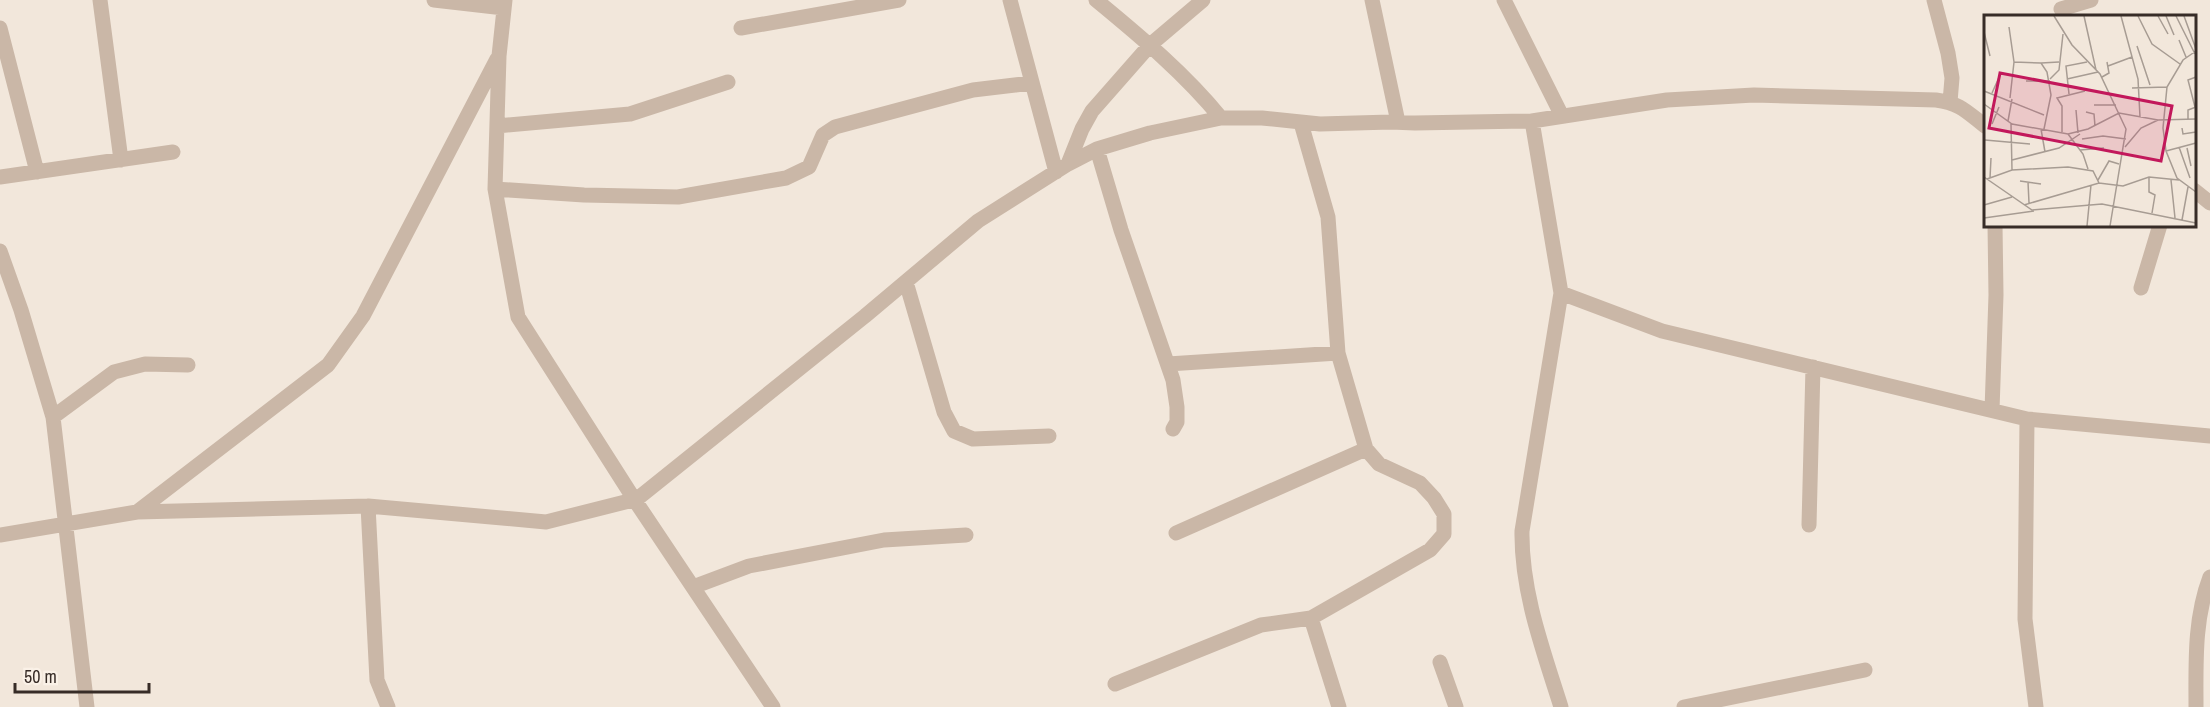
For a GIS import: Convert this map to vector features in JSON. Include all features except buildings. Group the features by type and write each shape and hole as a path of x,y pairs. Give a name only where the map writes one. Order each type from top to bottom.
{"street":[{"path":"100,0 121,160"},
{"path":"434,0 505,4 499,56 495,189 518,316 634,500 773,707"},
{"path":"741,28 899,0"},
{"path":"1010,0 1032,83 1062,168"},
{"path":"1096,0 1150,45 1202,95 1221,118"},
{"path":"1062,168 1092,111 1150,45 1203,0"},
{"path":"1372,0 1398,122"},
{"path":"1504,0 1562,116"},
{"path":"1934,0 1952,78 1950,102"},
{"path":"2061,9 2091,0"},
{"path":"0,28 37,171"},
{"path":"137,512 328,365 363,316 499,56"},
{"path":"496,126 630,114 728,82"},
{"path":"495,189 584,195 678,197 786,178 809,167 823,135 835,127 973,90 1032,83"},
{"path":"0,535 137,512 368,506 546,522 638,499 978,221 1062,168 1097,149 1150,133 1221,118 1262,118 1301,123 1532,121 1667,100 1754,95 1936,100 1950,102 1966,109 1984,125"},
{"path":"1532,121 1561,293 1522,531 1522,554 1535,625 1561,707"},
{"path":"1115,684 1261,625 1311,618 1430,550 1444,534 1444,514 1434,498 1420,483 1379,464 1366,449 1338,353 1328,217 1301,123"},
{"path":"1097,149 1173,380 1177,407 1177,422 1173,429"},
{"path":"0,177 173,152"},
{"path":"2195,192 2210,203"},
{"path":"1992,410 1996,295 1995,226"},
{"path":"2141,288 2160,226"},
{"path":"0,251 21,310 53,417 87,707"},
{"path":"906,282 944,412 954,431 973,438 1049,436"},
{"path":"1561,293 1662,331 2026,419 2210,436"},
{"path":"1168,364 1338,353"},
{"path":"53,417 114,372 145,364 188,365"},
{"path":"1809,525 1813,367"},
{"path":"2026,419 2025,619 2036,707"},
{"path":"1176,533 1366,449"},
{"path":"368,506 377,680 388,707"},
{"path":"693,587 749,566 884,540 966,535"},
{"path":"2196,706 2197,635 2205,590 2210,578"},
{"path":"1311,618 1339,707"},
{"path":"1440,662 1456,707"},
{"path":"1684,707 1865,670"}]}
